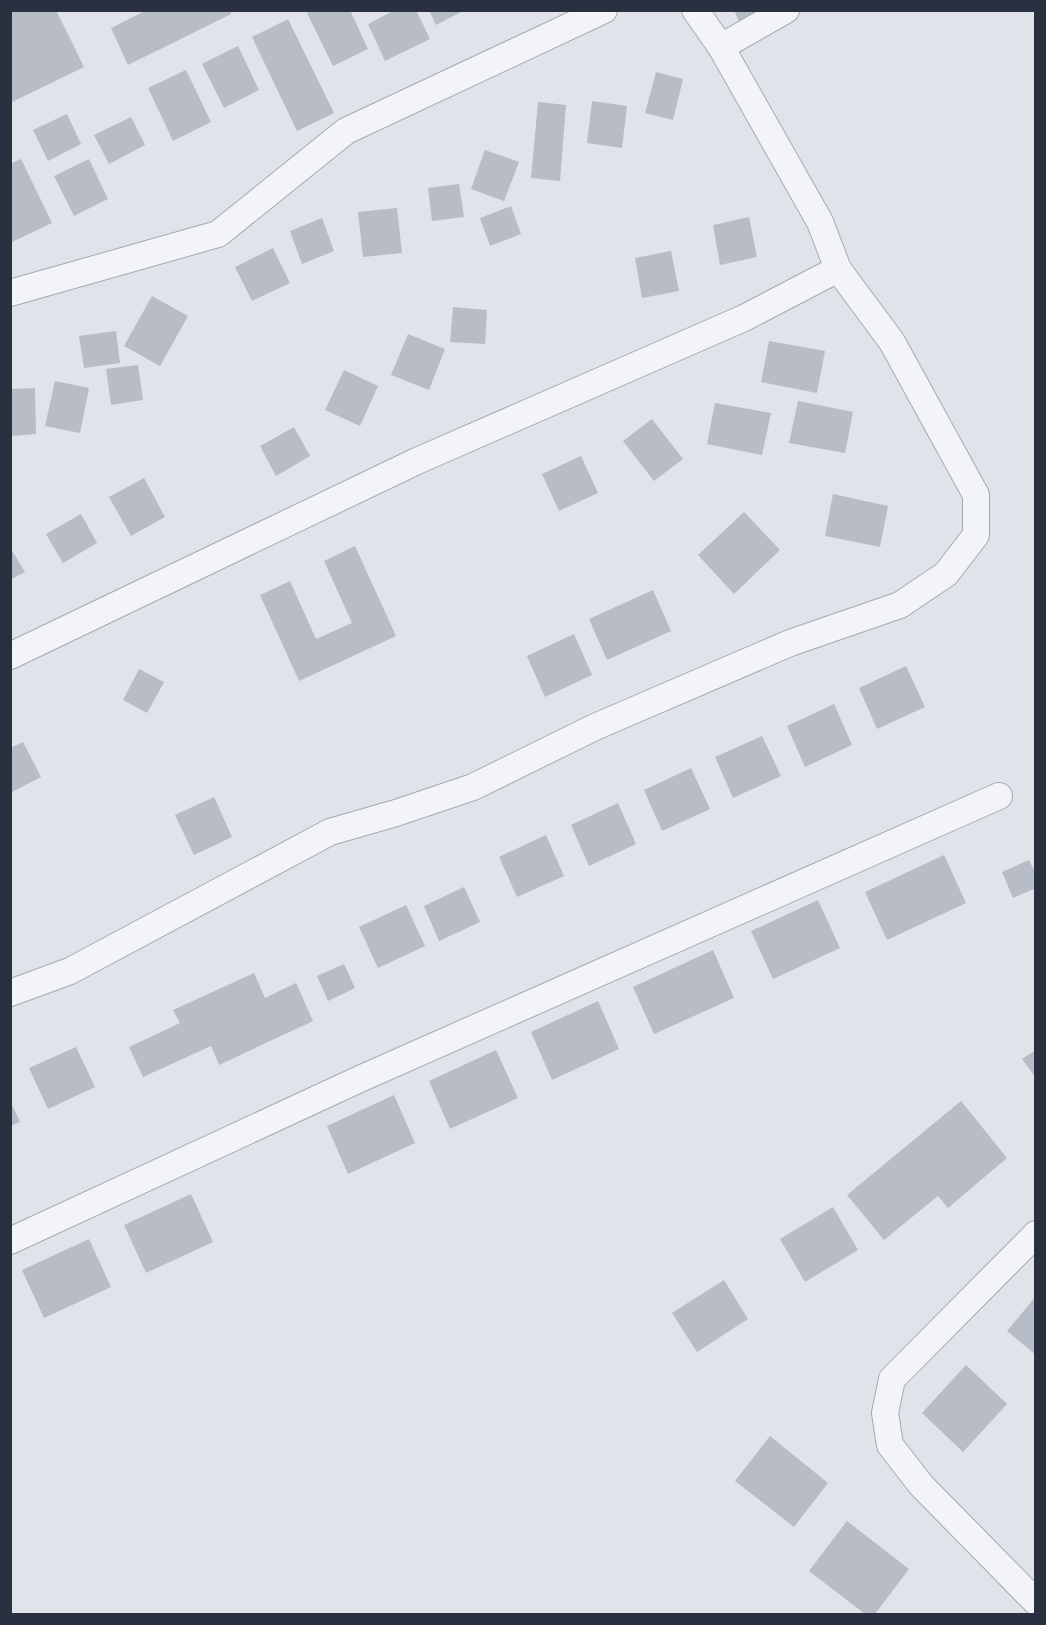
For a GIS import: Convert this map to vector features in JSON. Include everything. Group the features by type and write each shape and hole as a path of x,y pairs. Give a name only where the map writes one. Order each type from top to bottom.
{"street":[{"path":"10,293 218,234 346,131 604,10"},
{"path":"10,993 70,971 330,832 473,787 595,727 790,643 900,605 946,574 976,535 975,495 892,342 838,269 820,222 721,47 695,10"},
{"path":"721,47 786,10"},
{"path":"10,656 417,461 744,318 838,269"},
{"path":"10,1241 362,1078 999,796"},
{"path":"1035,1234 892,1379 885,1413 890,1445 921,1485 1035,1602"}],"building":[{"path":"10,10 56,10 84,67 10,103"},
{"path":"147,10 230,10 231,14 128,65 111,28"},
{"path":"312,10 350,10 368,49 333,66 307,13"},
{"path":"395,10 416,10 430,39 385,61 368,24"},
{"path":"429,10 465,10 436,25"},
{"path":"734,10 761,10 739,22"},
{"path":"288,19 334,113 297,131 252,37"},
{"path":"238,46 259,90 224,108 202,64"},
{"path":"186,70 211,122 173,141 148,88"},
{"path":"656,72 683,79 673,120 645,113"},
{"path":"592,101 627,106 622,148 587,143"},
{"path":"538,102 566,105 560,181 531,178"},
{"path":"67,114 81,144 48,161 33,130"},
{"path":"131,117 145,145 109,164 94,135"},
{"path":"485,150 519,162 504,201 471,189"},
{"path":"21,159 52,223 10,243 10,164"},
{"path":"89,159 108,199 74,216 54,176"},
{"path":"459,184 464,217 432,221 428,188"},
{"path":"511,206 521,234 490,246 480,218"},
{"path":"397,208 402,253 363,257 358,212"},
{"path":"749,217 757,257 720,265 713,225"},
{"path":"322,218 334,251 302,264 290,231"},
{"path":"273,248 290,283 252,301 235,267"},
{"path":"671,251 679,291 642,298 635,258"},
{"path":"152,296 188,316 160,366 124,346"},
{"path":"453,307 487,310 485,344 450,342"},
{"path":"116,331 120,363 84,368 79,336"},
{"path":"408,334 445,349 429,390 391,375"},
{"path":"769,341 825,351 817,393 761,382"},
{"path":"138,365 143,400 111,405 106,369"},
{"path":"344,370 378,386 360,426 325,410"},
{"path":"55,381 89,388 80,433 45,426"},
{"path":"35,388 36,434 10,436 10,389"},
{"path":"798,401 853,412 845,453 789,443"},
{"path":"715,403 771,413 762,455 707,444"},
{"path":"652,419 683,459 654,481 623,441"},
{"path":"294,427 310,456 276,476 260,446"},
{"path":"581,456 598,493 559,511 542,474"},
{"path":"144,478 165,517 131,536 109,497"},
{"path":"833,494 888,506 880,547 825,536"},
{"path":"744,512 780,550 734,594 698,555"},
{"path":"81,514 97,543 63,563 46,534"},
{"path":"355,546 396,636 299,681 260,595 290,581 316,639 352,623 324,561"},
{"path":"10,547 25,572 10,580"},
{"path":"653,590 671,631 607,660 589,619"},
{"path":"574,634 592,675 545,697 527,656"},
{"path":"906,666 925,707 877,729 859,688"},
{"path":"139,669 164,682 147,713 123,700"},
{"path":"834,704 852,745 805,767 787,726"},
{"path":"762,736 781,776 733,798 715,757"},
{"path":"23,742 41,777 10,793 10,748"},
{"path":"691,768 710,809 662,831 644,790"},
{"path":"214,797 232,837 194,855 175,815"},
{"path":"618,803 636,844 589,866 571,825"},
{"path":"546,835 564,876 517,897 499,857"},
{"path":"944,855 966,903 887,940 865,892"},
{"path":"1029,860 1036,874 1036,888 1013,898 1002,872"},
{"path":"464,887 480,922 439,941 424,906"},
{"path":"818,900 840,948 773,979 751,931"},
{"path":"406,905 425,946 378,968 359,927"},
{"path":"713,950 734,998 654,1034 633,987"},
{"path":"344,964 355,988 328,1001 317,976"},
{"path":"254,973 265,998 296,983 313,1021 219,1065 211,1046 143,1077 129,1047 180,1023 173,1010"},
{"path":"598,1001 619,1049 552,1080 531,1032"},
{"path":"76,1047 95,1087 48,1109 29,1068"},
{"path":"496,1050 518,1098 450,1129 429,1081"},
{"path":"1036,1050 1036,1078 1022,1059"},
{"path":"394,1095 415,1143 348,1174 327,1126"},
{"path":"10,1101 20,1122 10,1126"},
{"path":"961,1101 1007,1158 948,1208 938,1196 884,1240 847,1195"},
{"path":"191,1194 213,1242 146,1273 124,1225"},
{"path":"833,1207 858,1250 805,1282 780,1239"},
{"path":"89,1239 111,1287 44,1318 22,1270"},
{"path":"724,1280 748,1319 697,1352 672,1313"},
{"path":"1036,1296 1036,1355 1007,1331"},
{"path":"966,1365 1007,1404 963,1452 922,1413"},
{"path":"770,1436 828,1483 794,1527 735,1481"},
{"path":"847,1521 909,1569 875,1614 865,1614 809,1571"}]}
